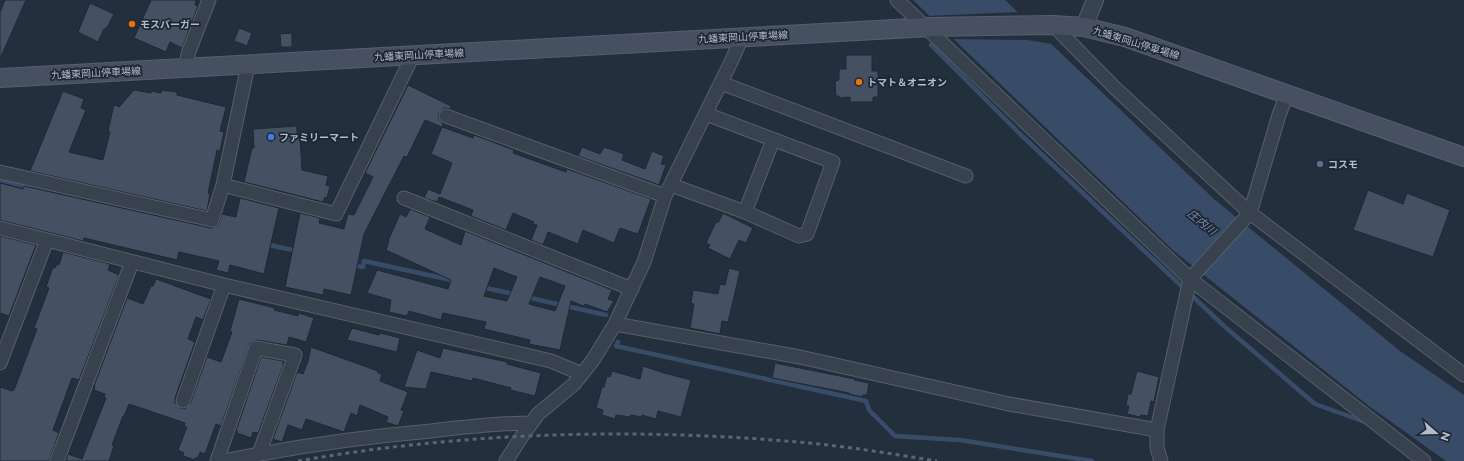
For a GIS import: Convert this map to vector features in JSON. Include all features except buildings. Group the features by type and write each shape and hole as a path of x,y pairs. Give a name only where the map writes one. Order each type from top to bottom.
{"main road":[{"name":"九蟠東岡山停車場線","path":"0,78 928,27 1047,25 1084,27 1125,37 1464,157"}],"street":[{"path":"185,68 189,51 209,0"},
{"path":"897,0 928,27 1190,285 1424,461"},
{"path":"1084,27 1095,0"},
{"path":"1047,25 1248,215 1464,375"},
{"path":"506,461 538,414 574,384 582,374 593,360 615,324 644,262 668,190 742,37"},
{"path":"223,185 336,214 413,55"},
{"path":"0,172 212,220 223,185 248,64"},
{"path":"721,83 966,176"},
{"path":"1160,461 1157,448 1157,430 1190,285 1248,215 1287,94"},
{"path":"446,116 668,190 745,212 799,236 807,234 833,162 706,114"},
{"path":"745,212 773,140"},
{"path":"404,198 632,289"},
{"path":"0,228 224,285 551,361 582,374"},
{"path":"0,363 47,240"},
{"path":"57,461 132,262"},
{"path":"183,401 224,285"},
{"path":"615,324 800,357 1008,404 1157,430"},
{"path":"217,461 256,348 295,355 259,454"},
{"path":"224,461 259,454 390,435 510,423 531,423"}],"water":[{"name":"庄内川","path":"913,0 1005,0 1214,199 1400,351 1464,395 1464,461 1446,461 1369,406 1174,251"}],"pier":[{"path":"1020,12 1053,44 1027,40 951,39 927,16"}],"waterway":[{"path":"931,45 1019,133 1224,326 1315,404 1365,422"},
{"path":"0,180 28,187"},
{"path":"265,244 297,251"},
{"path":"353,265 363,267 364,261 456,281"},
{"path":"481,287 514,294"},
{"path":"526,297 606,315"},
{"path":"618,342 616,346 866,401 869,410 895,436 960,440 1092,461"}],"railway":[{"path":"298,461 428,443 493,438 623,434 689,435 819,444 937,461"}],"place":[{"name":"モスバーガー","path":"132,24"},
{"name":"トマト＆オニオン","path":"859,82"},
{"name":"ファミリーマート","path":"271,137"},
{"name":"コスモ","path":"1320,164"}]}
